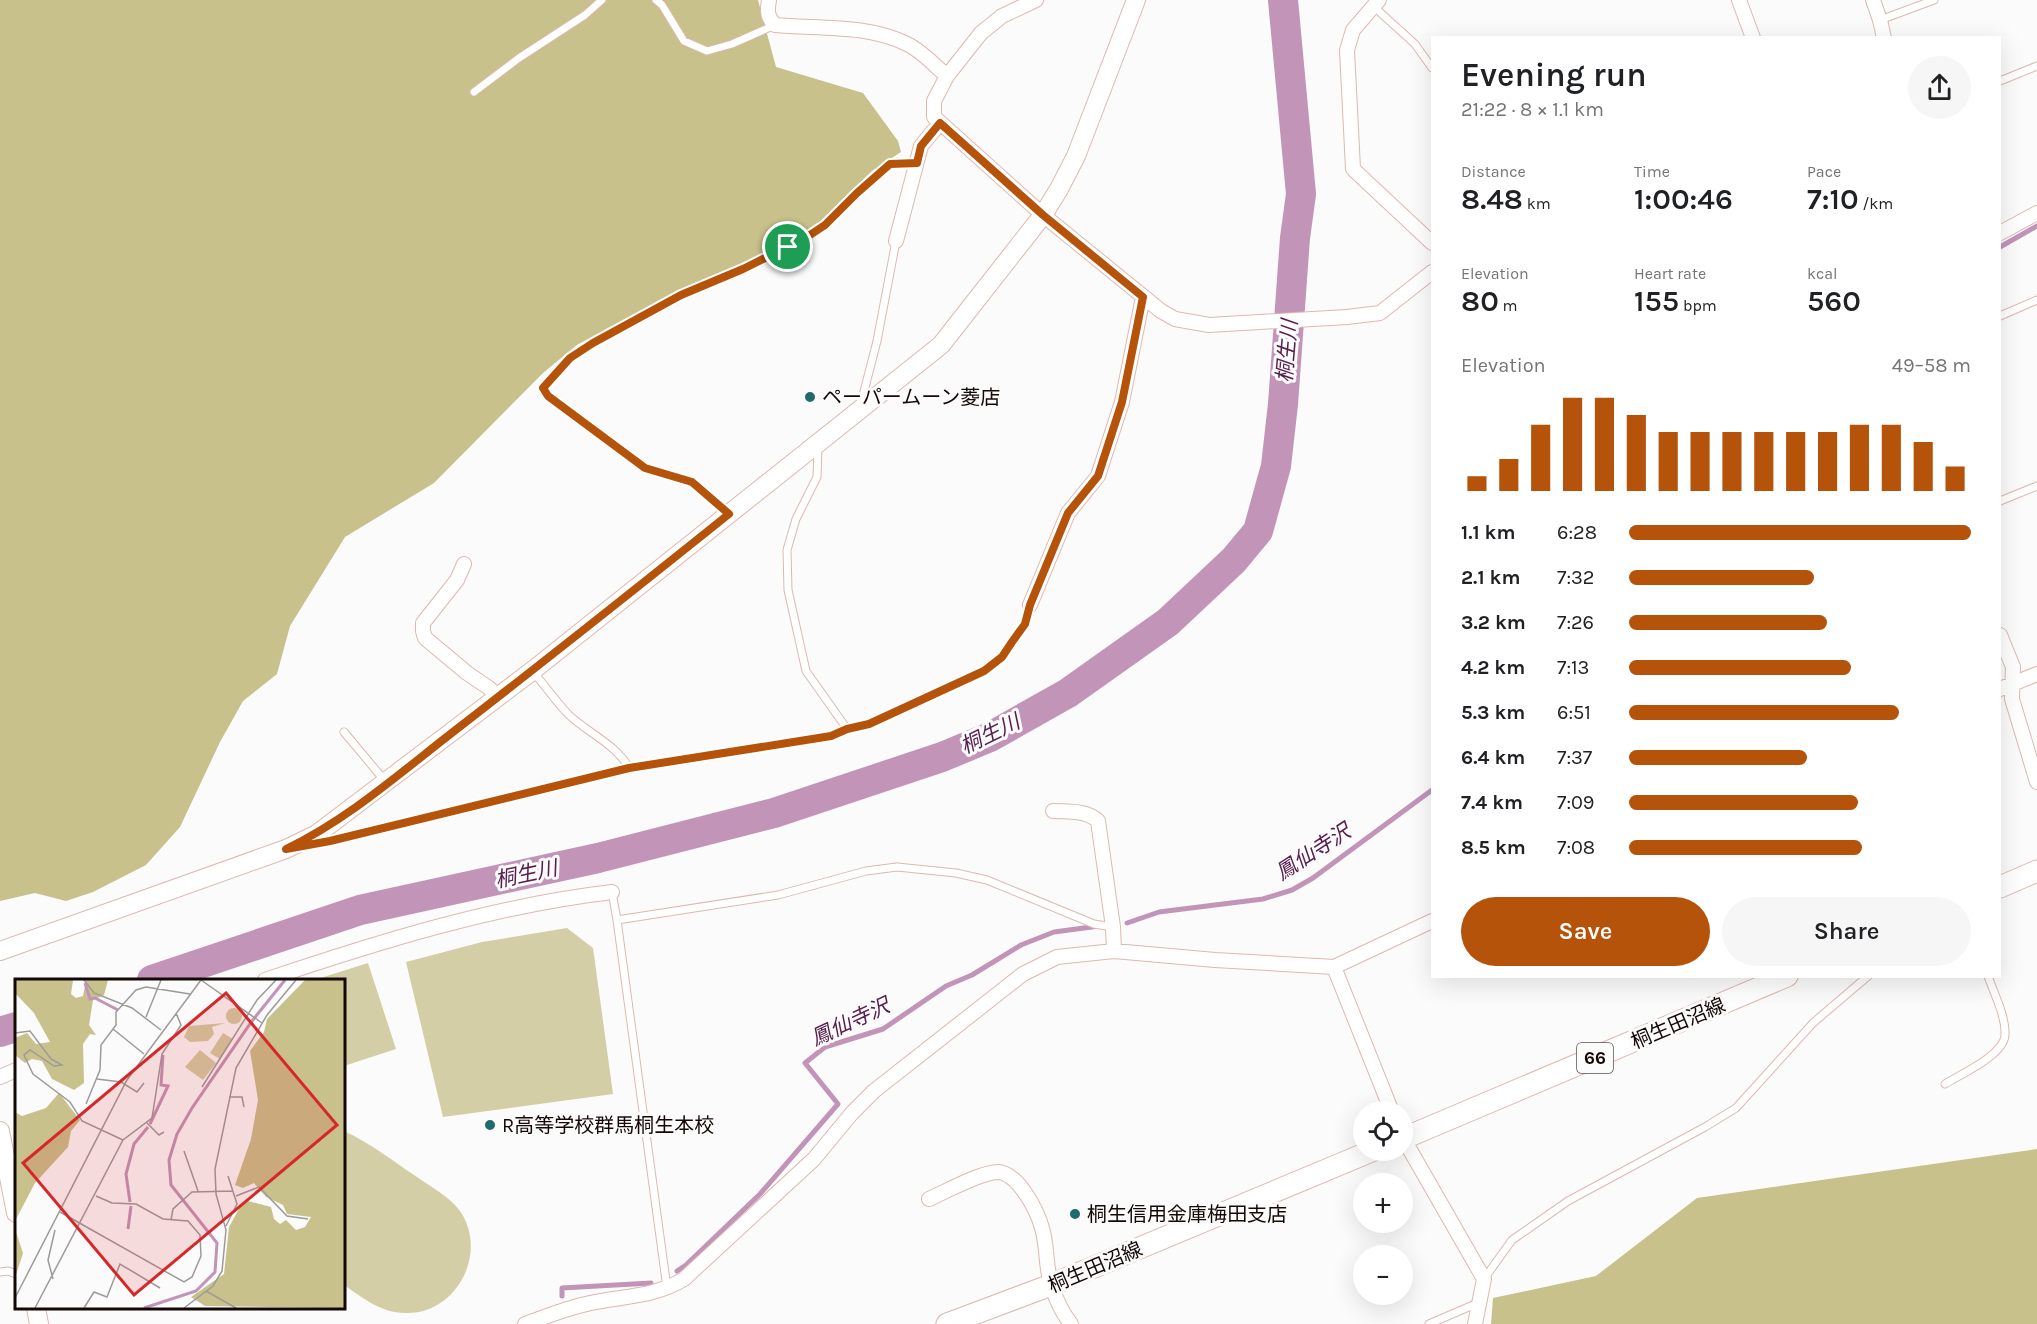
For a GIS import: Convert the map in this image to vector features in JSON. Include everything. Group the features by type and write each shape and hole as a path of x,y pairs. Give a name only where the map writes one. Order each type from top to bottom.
{"main road":[{"path":"2001,887 2037,871"},
{"name":"桐生田沼線","path":"1413,1134 1782,978"},
{"name":"桐生田沼線","path":"947,1324 1051,1286 1353,1159"}],"street":[{"path":"769,0 767,11 769,20 775,26 879,34 909,45 947,76"},
{"path":"1036,0 1002,16 981,33 947,76 934,101 934,117 1043,215 1143,297 1175,319 1189,323 1233,325 1347,317 1380,313 1431,273"},
{"path":"0,951 286,849 317,834 498,698 941,345 1043,215 1059,189 1076,156 1136,0"},
{"path":"1739,0 1752,36"},
{"path":"1873,0 1884,36"},
{"path":"1376,3 1353,30 1347,50 1353,169 1431,242"},
{"path":"896,241 921,146 940,123"},
{"path":"2001,232 2037,213"},
{"path":"1030,605 1068,513 1098,476 1122,402 1143,297"},
{"path":"464,564 457,580 423,623 423,631 426,638 467,673 489,688 498,698"},
{"path":"2001,637 2013,667 2012,699 2037,783"},
{"path":"2001,689 2037,674"},
{"path":"1053,811 1085,813 1098,821 1113,927 1114,951"},
{"path":"271,979 370,945 490,913 612,892"},
{"path":"525,1324 552,1320 594,1302 644,1296 684,1279 814,1159 852,1113 874,1091 982,1004 1023,974 1057,957 1114,951 1334,968 1431,921"},
{"path":"1334,968 1388,1101"},
{"path":"0,1077 15,1070"},
{"path":"0,1131 15,1208"},
{"path":"1413,1155 1484,1279 1475,1324"},
{"path":"929,1199 998,1172 1018,1182 1042,1227 1051,1286 1066,1319 1071,1324"},
{"path":"36,1309 39,1324"}],"lane":[{"path":"474,92 519,58 585,15 602,0"},
{"path":"656,0 662,4 684,41 707,51 732,44 775,26"},
{"path":"1880,20 1934,0"},
{"path":"1376,3 1415,44 1431,67"},
{"path":"2001,81 2037,66"},
{"path":"729,514 692,482 645,468 548,396 543,388 570,358 593,343 681,295 743,269 807,237 825,225 890,164 917,163"},
{"path":"859,410 878,341 896,241"},
{"path":"2001,316 2037,300"},
{"path":"818,442 817,477 796,519 787,550 788,590 806,671 847,729"},
{"path":"2001,501 2037,486"},
{"path":"286,849 330,841 629,768 831,736 847,729 869,724 984,671 1002,657 1025,624 1030,605"},
{"path":"532,671 568,715 620,755 629,768"},
{"path":"344,732 387,783"},
{"path":"617,920 778,895 866,871 897,867 956,873 987,880 1094,924 1113,927"},
{"path":"612,892 667,1288"},
{"path":"1484,1279 1512,1240 1568,1201 1736,1108 1813,1023 1866,978"},
{"path":"1945,1084 1996,1052 2005,1037 1989,978"},
{"path":"0,1272 8,1271 15,1274"},
{"path":"1429,1324 1478,1303"}],"shaded area":[{"path":"0,0 758,0 776,67 863,93 898,141 901,152 872,171 820,222 779,247 677,291 577,345 543,373 434,483 345,537 290,626 277,674 243,701 220,742 180,827 146,865 93,892 66,901 35,893 0,901"},
{"path":"567,928 593,948 613,1094 443,1117 406,962 482,942"},
{"path":"368,963 396,1049 345,1066 345,979 317,979"},
{"path":"345,1132 372,1147 451,1201 460,1211 468,1228 471,1245 469,1262 463,1278 452,1293 439,1304 423,1311 405,1313 373,1304 345,1286"},
{"path":"2037,1149 2037,1324 1491,1324 1493,1298 1596,1276 1697,1198"}],"waterway":[{"name":"桐生川","path":"155,979 360,910 598,858 774,813 942,757 990,737 1068,693 1168,622 1234,560 1258,531 1276,466 1283,404 1295,238 1301,194 1283,0"},
{"name":"鳳仙寺沢","path":"2001,246 2037,226"},
{"name":"鳳仙寺沢","path":"1127,923 1159,912 1263,899 1292,890 1313,878 1431,791"},
{"name":"鳳仙寺沢","path":"677,1271 760,1194 838,1104 805,1063 825,1047 883,1029 946,986 972,975 1021,945 1054,932 1099,926"},
{"name":"桐生川","path":"0,1032 15,1027"},
{"name":"鳳仙寺沢","path":"562,1296 562,1288 651,1283"}],"place":[{"name":"ペーパームーン菱店","path":"810,397"},
{"name":"R高等学校群馬桐生本校","path":"490,1125"},
{"name":"桐生信用金庫梅田支店","path":"1075,1214"}],"route":[{"path":"940,123 1043,215 1143,297 1122,402 1098,476 1068,513 1030,605 1025,624 1002,657 984,671 927,698 869,724 847,729 831,736 629,768 330,841 286,849 317,834 393,779 729,514 692,482 645,468 548,396 543,388 570,358 593,343 681,295 788,247 825,225 890,164 917,163 921,146 930,132 940,123"}]}
